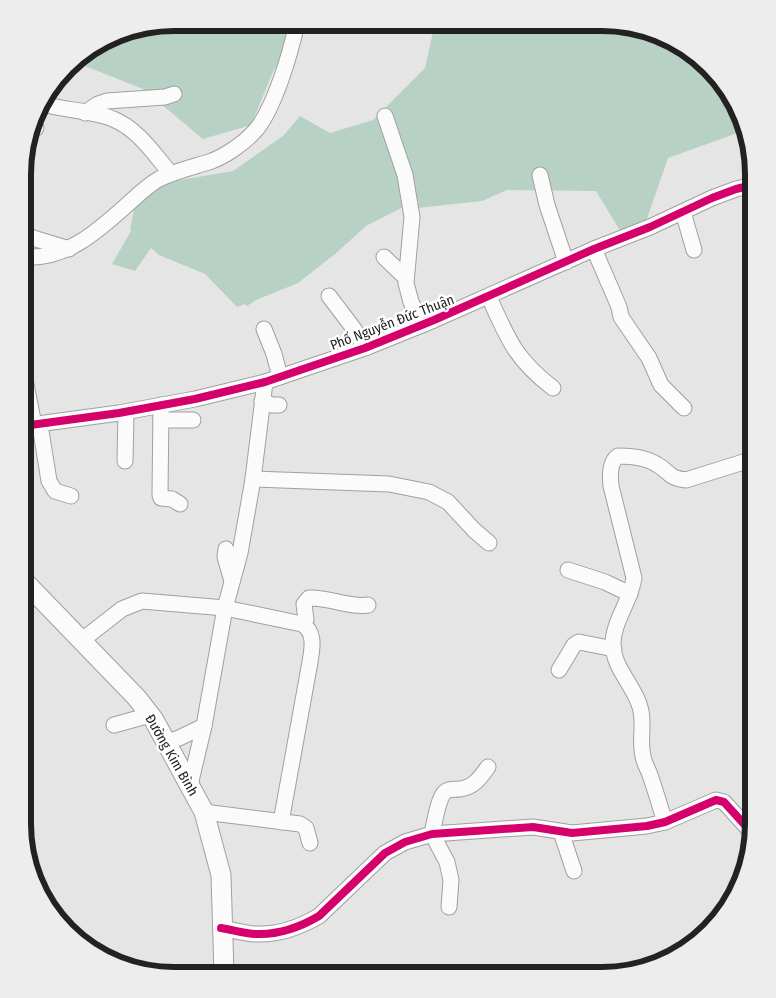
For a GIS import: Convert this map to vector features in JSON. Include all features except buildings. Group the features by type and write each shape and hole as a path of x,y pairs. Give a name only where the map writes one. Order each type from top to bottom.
{"main road":[{"name":"Đường Kim Bình","path":"31,588 137,698 167,742 204,812 221,875 223,966"}],"street":[{"path":"31,256 53,254 69,249 94,235 158,180 212,161 237,146 254,132 266,113 276,90 290,53 295,31"},
{"path":"85,112 107,101 165,97 174,94"},
{"path":"49,106 112,118 132,130 142,139 172,174"},
{"path":"385,116 405,175 412,218 406,278 411,302 422,325"},
{"path":"540,175 547,205 566,262"},
{"name":"Phố Nguyễn Đức Thuận","path":"32,425 126,412 161,413 280,377 365,348 422,325 594,249 728,192 745,187"},
{"path":"683,212 694,250"},
{"path":"31,237 69,249"},
{"path":"594,249 628,330 649,358 661,385 684,408"},
{"path":"384,257 406,278"},
{"path":"329,296 354,329 365,348"},
{"path":"489,297 512,347 534,374 553,388"},
{"path":"264,329 274,354 280,377"},
{"path":"190,785 204,726 225,608 240,552 252,478 264,382"},
{"path":"262,401 272,406 279,405"},
{"path":"125,461 126,412"},
{"path":"180,504 172,498 161,498 160,495 161,413 193,420"},
{"path":"32,425 49,481 55,491 71,496"},
{"path":"665,822 642,756 643,717 640,705 634,691 619,669 614,649 615,631 630,594 634,578 610,478 614,458 626,456 646,459 658,465 675,478 686,480 745,462"},
{"path":"252,478 389,484 429,492 448,502 489,543"},
{"path":"226,549 225,557 232,581"},
{"path":"568,570 605,582 630,594"},
{"path":"302,624 306,620 304,604 309,598 318,598 355,606 368,605"},
{"path":"81,641 122,609 142,601 225,608 302,624 307,627 313,643 281,822"},
{"path":"559,670 574,645 579,642 614,649"},
{"path":"114,726 150,715"},
{"path":"167,742 204,726"},
{"path":"449,907 451,880 447,862 432,834 440,800 444,792 451,789 461,789 477,782 488,768"},
{"path":"221,928 260,934 288,930 306,924 319,916 389,850 405,842 432,834 533,827 572,833 628,829 665,822 716,800 724,802 744,824"},
{"path":"204,812 300,824 306,828 310,842"},
{"path":"561,832 574,871"}],"green space":[{"path":"296,31 272,74 251,125 203,139 143,89 83,65 95,55 111,46 137,36 155,32"},
{"path":"433,31 621,32 657,42 681,55 696,67 715,87 726,103 739,133 668,158 641,236 619,229 596,191 507,190 482,201 417,208 419,201 415,201 366,226 335,254 298,283 256,300 247,306 245,304 237,307 205,274 159,255 151,248 135,271 112,264 131,231 139,187 233,171 283,136 300,116 330,133 373,120 425,68"}],"cycle path":[{"path":"31,425 119,413 195,399 265,382 365,348 434,320 594,249 650,227 712,198 745,187"},
{"path":"221,928 251,934 268,934 291,929 306,923 319,916 385,853 405,842 432,834 533,827 572,833 647,826 665,822 716,800 724,802 744,824"}]}
